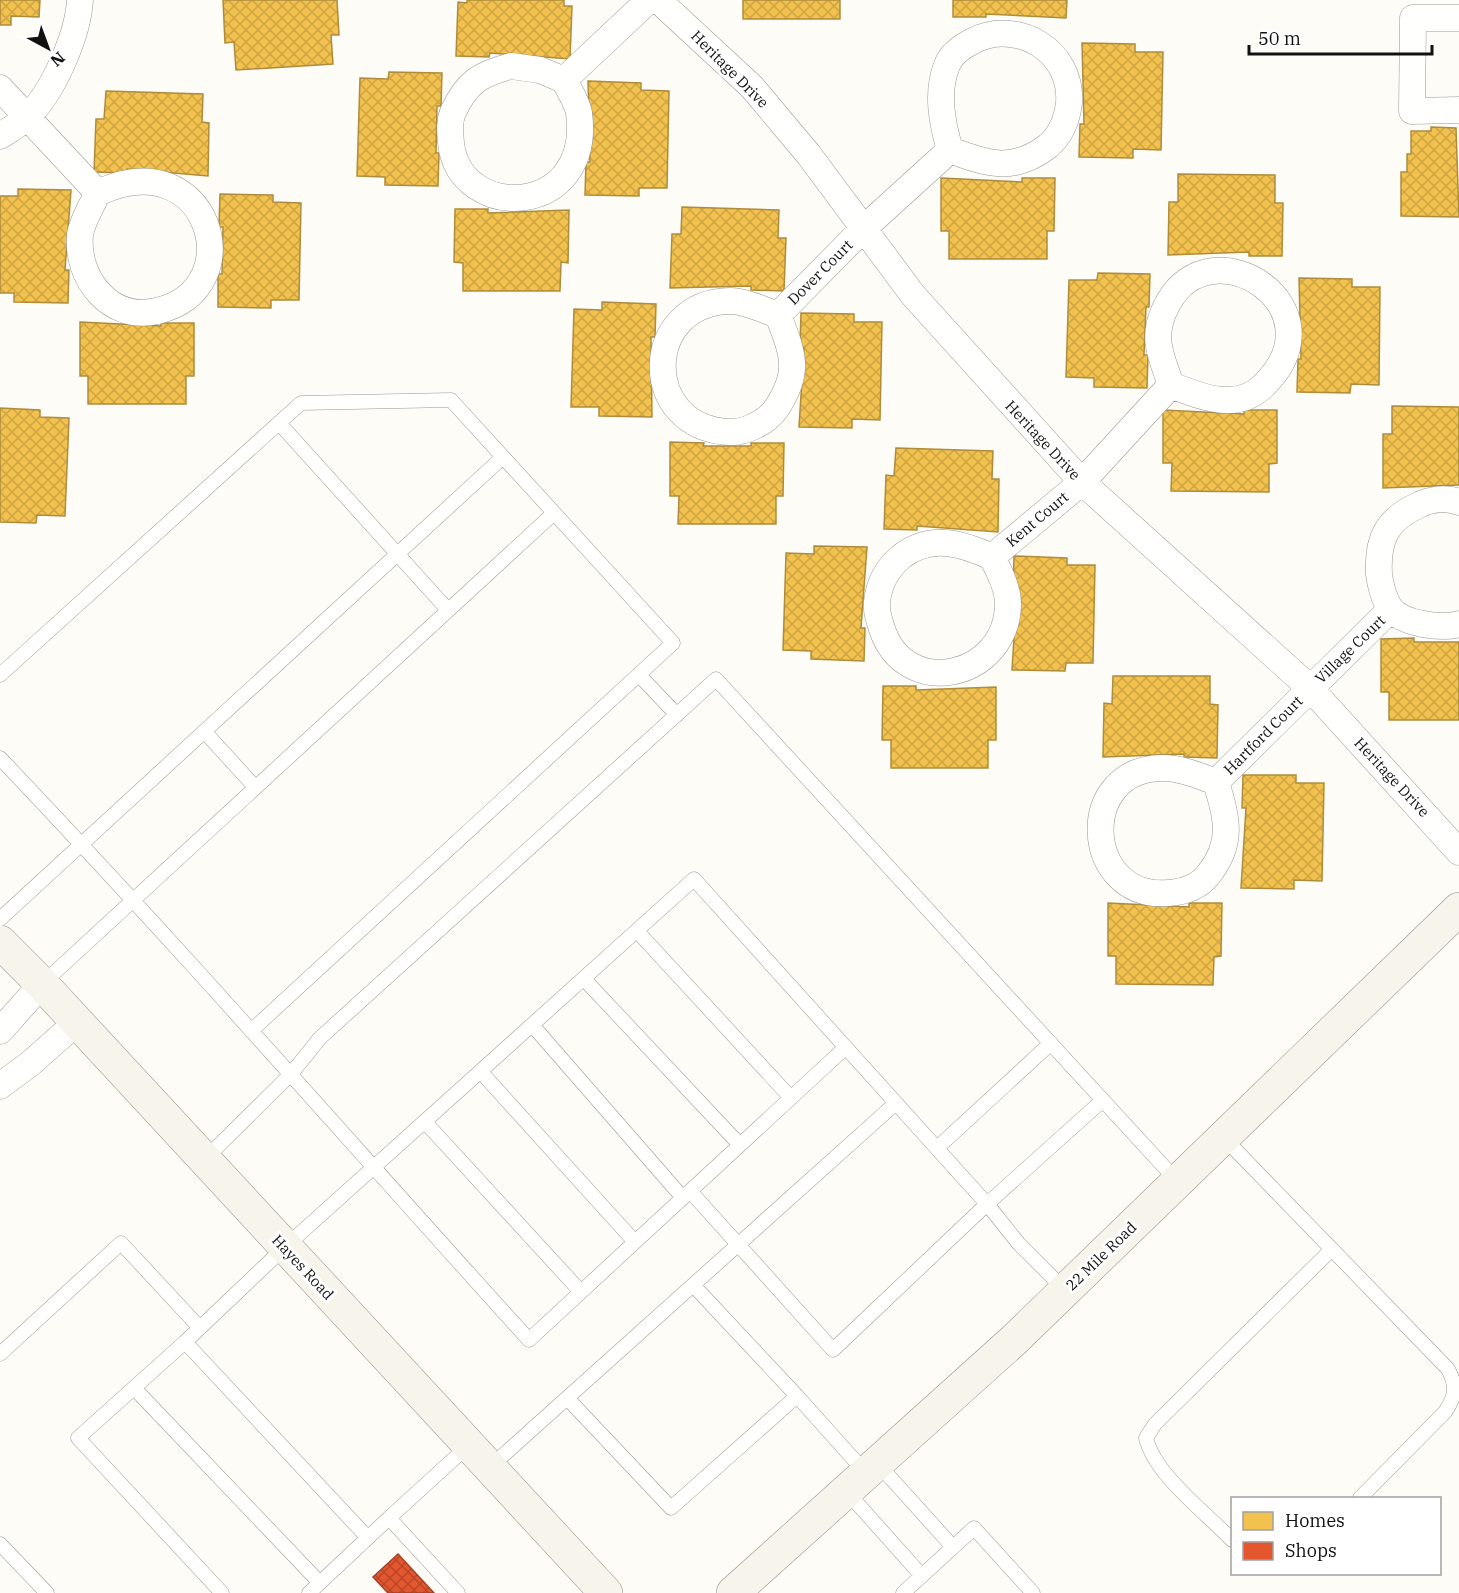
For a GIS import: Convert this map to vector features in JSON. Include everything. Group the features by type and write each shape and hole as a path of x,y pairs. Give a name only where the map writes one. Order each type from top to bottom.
{"street":[{"path":"0,136 27,117 47,91 70,43 80,0"},
{"path":"564,80 649,0"},
{"name":"Heritage Drive","path":"657,0 752,87 809,155 862,230 913,295 1082,482 1310,688 1459,852"},
{"path":"1459,18 1413,18 1412,111 1459,110"},
{"path":"987,34 1022,34 1042,44 1061,65 1070,91 1067,118 1055,140 1030,159 1002,165 950,150 944,129 940,90 947,63 962,46 987,34"},
{"path":"511,66 540,70 564,80 579,111 580,148 568,172 544,192 522,199 495,196 469,180 453,155 449,121 463,91 486,72 511,66"},
{"path":"0,88 98,193"},
{"name":"Dover Court","path":"778,315 862,230 950,150"},
{"path":"158,182 178,190 194,202 204,218 209,234 210,254 205,273 190,294 172,306 155,312 131,311 105,300 90,284 80,257 80,232 98,193 116,184 158,182"},
{"path":"1223,270 1247,274 1272,291 1288,324 1288,347 1279,370 1258,392 1236,400 1207,399 1171,385 1158,345 1161,315 1172,294 1194,277 1223,270"},
{"name":"Dover Court","path":"731,301 778,315 793,362 789,389 772,415 749,429 734,433 713,431 691,422 677,410 664,388 661,368 666,342 680,321 705,305 731,301"},
{"name":"Kent Court","path":"992,556 1082,482 1171,385"},
{"name":"Village Court","path":"1459,502 1429,500 1402,512 1387,529 1378,552 1380,584 1391,609 1416,623 1445,628 1459,624"},
{"name":"Kent Court","path":"937,541 965,545 992,556 1003,580 1008,603 1003,633 989,655 957,672 931,673 904,662 887,645 876,611 879,587 892,564 913,548 937,541"},
{"name":"Village Court","path":"1310,688 1391,609"},
{"name":"Hartford Court","path":"1216,782 1310,688"},
{"name":"Hartford Court","path":"1163,768 1195,774 1216,782 1223,806 1227,837 1221,860 1204,880 1183,892 1153,894 1123,881 1105,859 1099,830 1104,804 1115,788 1133,773 1163,768"},
{"name":"22 Mile Road","path":"733,1593 864,1477 1066,1291 1459,909"},
{"name":"Hayes Road","path":"0,942 42,984 606,1593"},
{"path":"0,1031 42,984"},
{"path":"0,1086 31,1063 77,1022"}],"lane":[{"path":"0,675 302,403 451,400 673,643 252,1030"},
{"path":"279,423 448,610"},
{"path":"0,919 503,458"},
{"path":"42,984 554,513"},
{"path":"639,675 677,715"},
{"path":"204,1160 291,1074 320,1038 716,679 1178,1182"},
{"path":"204,731 255,787"},
{"path":"0,758 133,898 529,1340 846,1047"},
{"path":"222,1593 78,1438 185,1342 285,1247 694,879 937,1148 1020,1244 1066,1291"},
{"path":"637,931 791,1098"},
{"path":"584,979 740,1145"},
{"path":"533,1026 686,1195 737,1244 833,1350 987,1204 1103,1100"},
{"path":"937,1148 1051,1043"},
{"path":"481,1072 635,1242"},
{"path":"309,1593 389,1518 567,1398 896,1103"},
{"path":"425,1122 581,1293"},
{"path":"1224,1138 1330,1251 1448,1369 1455,1382 1454,1398 1445,1412 1361,1497"},
{"path":"0,1354 121,1244 200,1328"},
{"path":"1231,1538 1164,1472 1150,1454 1146,1438 1155,1424 1330,1251"},
{"path":"693,1285 797,1396 864,1477 922,1575"},
{"path":"185,1342 368,1538"},
{"path":"134,1388 320,1583"},
{"path":"567,1398 670,1508 797,1396"},
{"path":"864,1477 953,1547"},
{"path":"389,1518 458,1593"},
{"path":"903,1593 974,1528 1033,1593"},
{"path":"0,1544 47,1593"}],"building: Homes":[{"path":"0,0 40,0 39,17 11,16 11,25 0,25"},
{"path":"223,0 337,0 339,35 331,35 333,64 236,70 234,42 225,43"},
{"path":"467,0 564,0 564,6 572,6 570,59 490,53 489,57 456,56 458,2 467,3"},
{"path":"743,0 840,0 840,19 743,19"},
{"path":"953,0 1067,0 1066,18 986,14 986,17 953,17"},
{"path":"1082,43 1135,44 1135,52 1163,52 1161,150 1133,149 1133,158 1079,157 1080,124 1084,124"},
{"path":"389,72 442,73 441,106 437,106 438,186 385,185 385,177 357,176 360,78 388,79"},
{"path":"588,81 641,83 641,90 669,91 667,188 639,188 639,196 585,195 586,162 590,162"},
{"path":"106,91 203,94 202,122 209,123 208,176 127,169 127,173 94,172 96,119 104,119"},
{"path":"1431,127 1456,128 1459,217 1401,216 1401,172 1407,172 1407,154 1411,154 1411,131 1431,131"},
{"path":"1178,174 1275,175 1275,203 1283,203 1282,256 1249,256 1249,252 1168,255 1169,202 1178,202"},
{"path":"941,178 1022,182 1022,178 1055,178 1054,231 1047,231 1047,259 949,259 949,231 941,231"},
{"path":"18,189 71,190 65,270 69,270 68,303 14,302 14,293 0,293 0,196 18,196"},
{"path":"220,194 273,195 273,202 301,203 299,300 271,300 271,308 218,307 218,274 222,274 223,227 219,227"},
{"path":"682,207 779,210 778,238 786,238 784,291 751,290 751,286 670,288 672,234 681,234"},
{"path":"455,209 488,209 488,213 569,210 568,263 561,262 560,291 463,291 463,263 454,262"},
{"path":"1098,273 1150,274 1144,355 1148,355 1147,388 1094,387 1094,378 1066,377 1069,280 1097,280"},
{"path":"1299,278 1352,279 1352,287 1380,287 1379,385 1351,384 1350,393 1297,392 1298,359 1301,359"},
{"path":"602,302 656,304 655,337 651,337 652,417 599,416 599,407 571,407 574,309 602,310"},
{"path":"801,313 854,314 854,322 882,322 880,420 852,419 852,428 799,427 804,347 800,346"},
{"path":"80,322 161,326 161,323 194,323 194,376 186,376 186,404 88,404 88,376 80,376"},
{"path":"1392,406 1459,407 1459,485 1383,488 1383,434 1392,434"},
{"path":"0,408 40,410 40,417 69,418 65,516 37,515 36,523 0,522"},
{"path":"1163,410 1244,414 1244,410 1277,410 1277,463 1269,464 1269,492 1171,491 1172,463 1163,463"},
{"path":"670,442 704,443 703,446 784,443 783,496 776,496 776,524 678,524 679,496 670,496"},
{"path":"896,448 993,451 992,479 999,479 998,532 917,526 917,530 884,529 886,475 894,476"},
{"path":"814,546 867,547 861,628 865,628 864,661 811,659 811,651 783,650 786,553 814,554"},
{"path":"1014,556 1067,558 1067,565 1095,565 1093,663 1066,663 1065,671 1012,670 1017,590 1013,590"},
{"path":"1414,638 1414,642 1459,642 1459,720 1389,720 1389,692 1381,692 1381,639"},
{"path":"1113,676 1210,676 1210,704 1218,705 1217,758 1184,757 1184,754 1103,757 1104,703 1112,704"},
{"path":"883,686 916,686 916,690 996,687 996,740 988,740 988,768 891,768 891,740 882,740"},
{"path":"1243,775 1296,775 1296,783 1324,783 1322,881 1294,880 1294,889 1241,888 1246,808 1242,808"},
{"path":"1108,903 1189,907 1189,903 1222,903 1221,956 1214,957 1213,985 1116,984 1116,956 1108,956"}],"building: Shops":[{"path":"398,1554 434,1593 388,1593 373,1577"}]}
